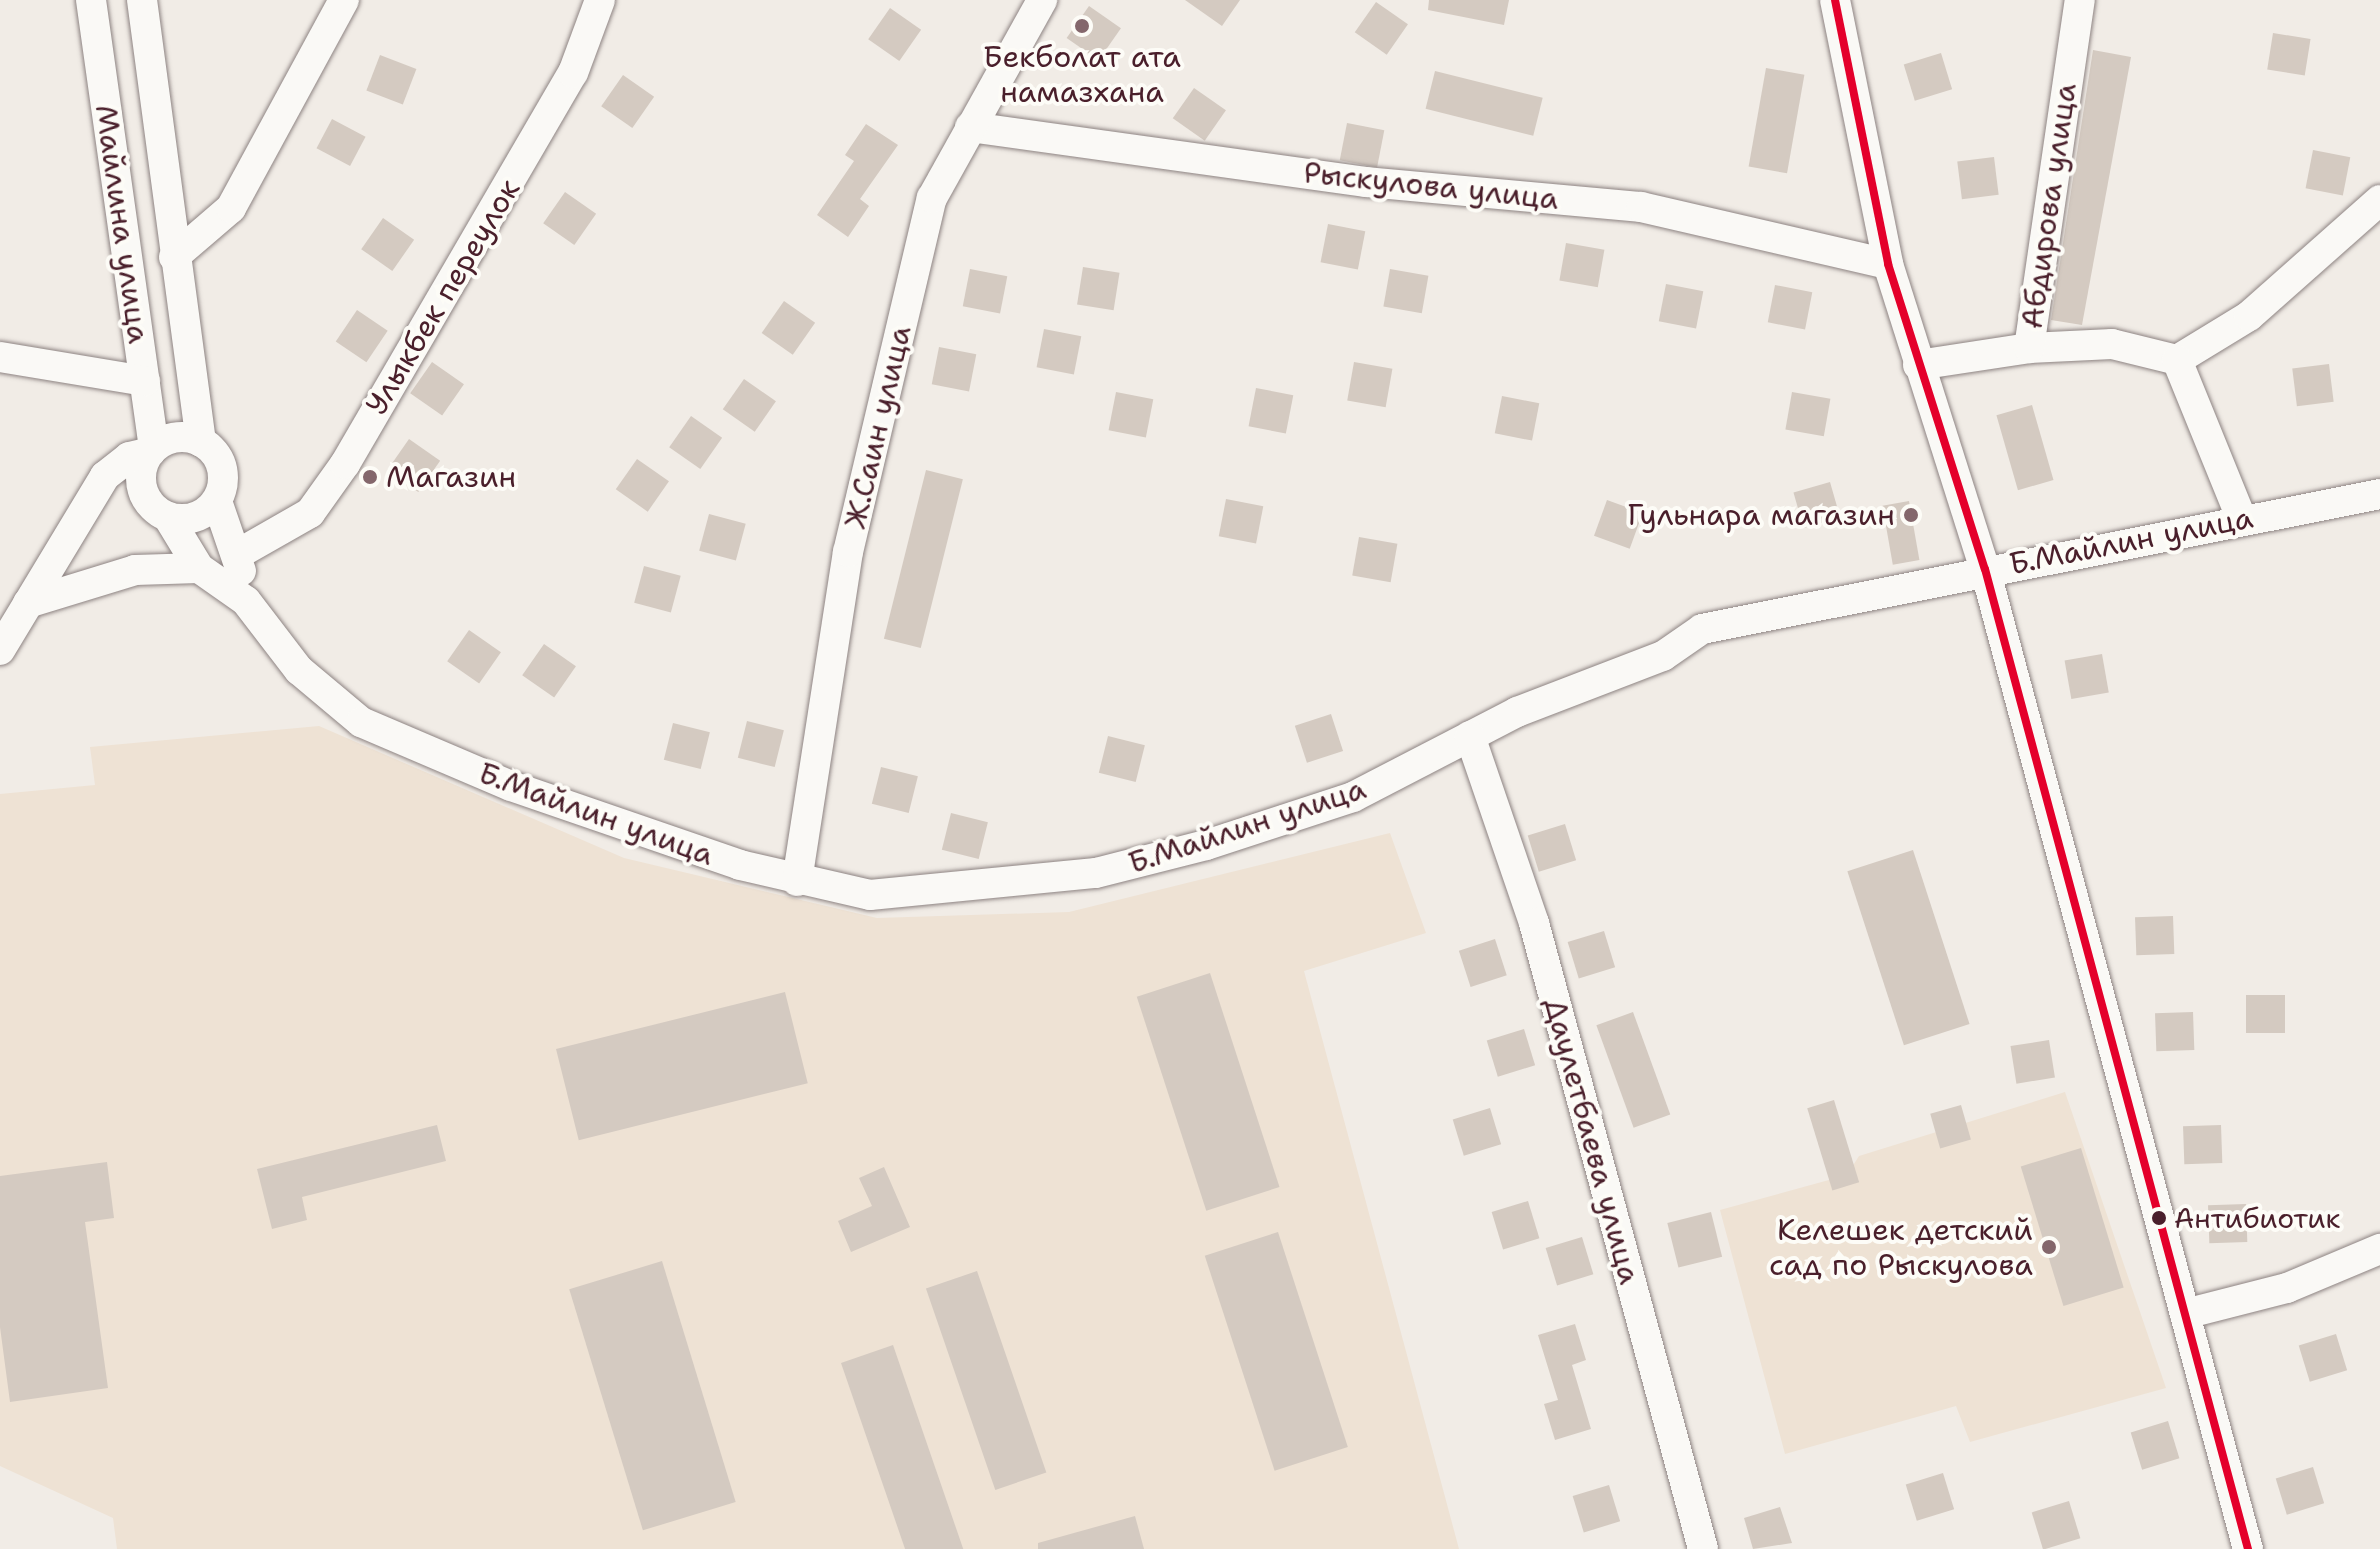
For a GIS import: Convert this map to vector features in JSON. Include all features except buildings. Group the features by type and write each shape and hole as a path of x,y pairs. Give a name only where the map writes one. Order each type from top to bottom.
{"street":[{"name":"Майлина улица","path":"91,0 145,381 152,450 141,480 144,496 168,517"},
{"name":"Майлина улица","path":"142,0 201,442 222,468 217,501"},
{"path":"174,257 231,208 344,0"},
{"name":"Улыкбек переулок","path":"238,554 310,513 345,464 558,99 600,0"},
{"name":"Ж.Саин улица","path":"797,881 848,552 932,198 1042,0"},
{"path":"1835,0 1888,264 1985,569 2248,1549"},
{"name":"Абдирова улица","path":"1918,365 2029,348 2080,0"},
{"name":"Рыскулова улица","path":"970,127 1366,182 1641,207 1888,264"},
{"path":"2029,348 2112,344 2177,360 2249,316 2380,200"},
{"path":"0,357 145,381"},
{"path":"2177,360 2242,520"},
{"path":"0,650 105,476 129,457 185,437 201,442"},
{"name":"Б.Майлин улица","path":"168,517 199,568 246,601 299,670 361,722 511,786 797,881 870,895 1096,873 1353,797 1470,736 1663,656 1702,629 1985,569 2380,494"},
{"path":"168,517 186,520 217,501"},
{"name":"Б.Майлин улица","path":"217,501 238,554 246,601"},
{"path":"28,603 135,570 199,568"},
{"name":"Даулетбаева улица","path":"1470,736 1534,923 1703,1549"},
{"path":"2185,1314 2287,1288 2380,1249"}],"shaded area":[{"path":"319,726 624,858 877,918 1069,912 1390,833 1426,933 1304,971 1459,1549 117,1549 113,1518 0,1466 0,794 95,785 90,747"},
{"path":"2065,1092 2166,1388 1970,1442 1956,1406 1785,1454 1720,1210 1847,1175 1859,1156"}],"transit line":[{"path":"1835,0 1888,264 1985,569 2248,1549"}],"place":[{"name":"Бекболат ата намазхана","path":"1082,26"},
{"name":"Магазин","path":"370,477"},
{"name":"Гульнара магазин","path":"1911,515"},
{"name":"Антибиотик","path":"2159,1218"},
{"name":"Келешек детский сад по Рыскулова","path":"2049,1247"}]}
